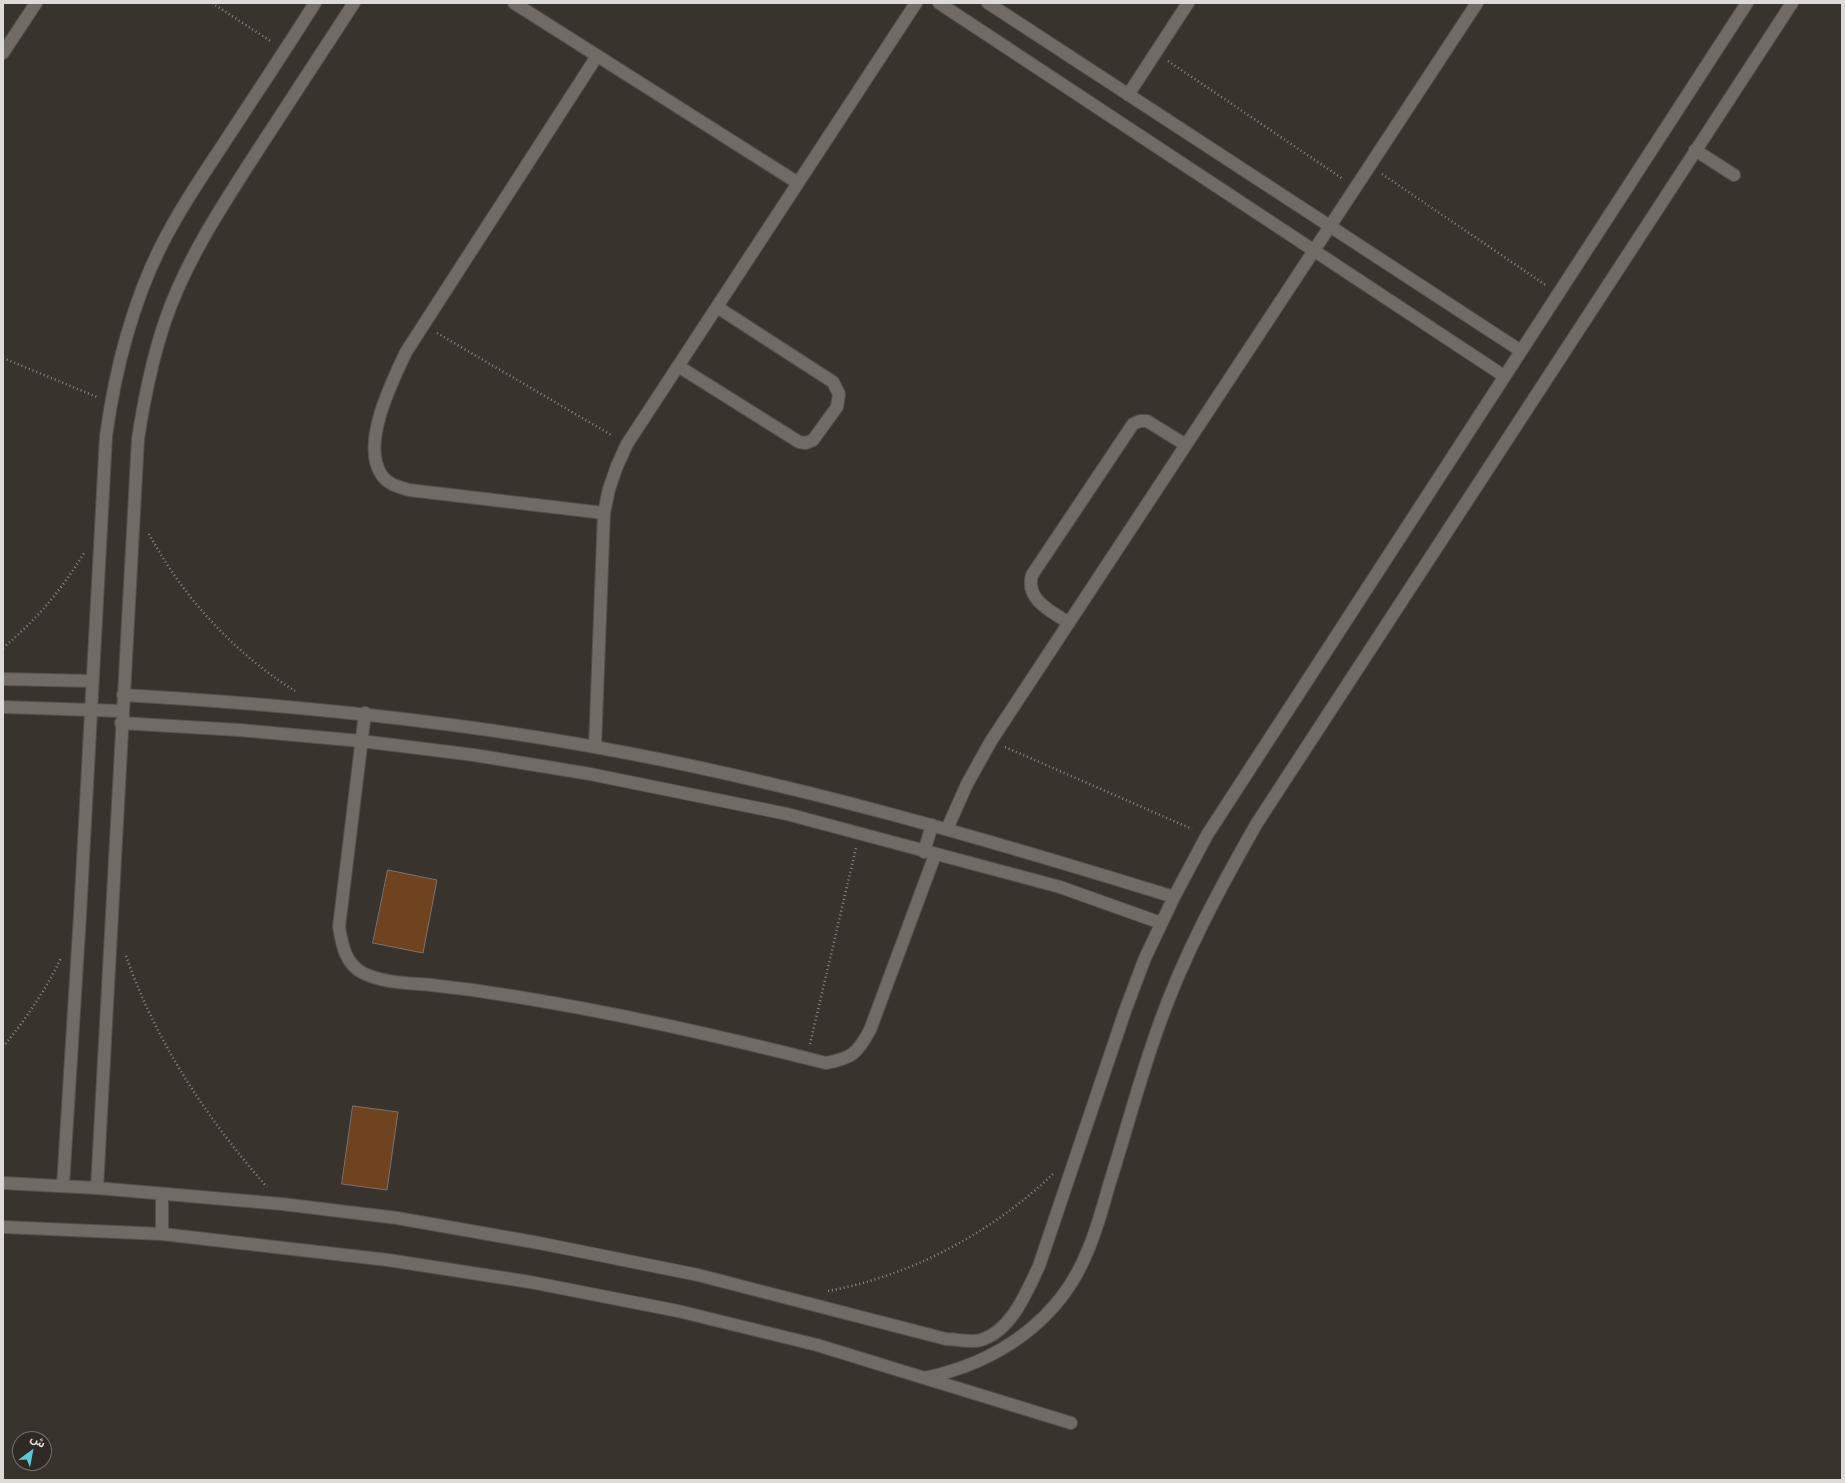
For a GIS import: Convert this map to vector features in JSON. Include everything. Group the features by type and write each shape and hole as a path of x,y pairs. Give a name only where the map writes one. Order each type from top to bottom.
{"street":[{"path":"3,53 36,3"},
{"path":"63,1186 80,915 106,436 110,403 125,340 141,293 160,249 183,206 316,3"},
{"path":"97,1188 138,439 145,394 158,342 171,305 186,270 211,222 354,3"},
{"path":"514,3 798,183"},
{"path":"595,747 604,513 611,484 627,444 916,3"},
{"path":"988,3 1521,351"},
{"path":"1128,95 1188,3"},
{"path":"947,829 967,784 991,741 1477,3"},
{"path":"3,1183 97,1188 282,1204 397,1218 539,1243 698,1275 946,1339 980,1340 999,1330 1021,1302 1039,1266 1125,1011 1174,897 1207,835 1747,3"},
{"path":"924,1378 947,1373 971,1365 993,1355 1014,1342 1033,1327 1050,1310 1078,1272 1096,1228 1158,1026 1182,967 1229,872 1264,811 1792,3"},
{"path":"941,4 1504,376"},
{"path":"597,56 422,324 403,358 382,412 374,443 374,460 381,475 394,485 409,490 604,513"},
{"path":"1695,150 1734,175"},
{"path":"678,366 799,442 806,443 813,440 837,407 839,394 833,382 717,307"},
{"path":"1069,623 1036,600 1030,588 1032,575 1128,429 1133,424 1140,421 1148,421 1186,445"},
{"path":"3,679 92,681"},
{"path":"123,695 241,702 364,714 478,728 595,747 727,773 828,797 947,829 1174,897"},
{"path":"3,707 90,710 122,717 239,730 361,741 474,755 590,774 787,814 1060,887 1162,923"},
{"path":"364,714 339,927 342,947 349,961 362,973 387,980 482,991 598,1010 703,1032 826,1063 845,1059 861,1047 870,1030 930,853 932,825"},
{"path":"162,1194 162,1234"},
{"path":"3,1227 162,1234 388,1260 530,1282 686,1313 818,1345 1070,1423"}],"path":[{"path":"212,3 285,50"},
{"path":"1156,53 1355,188"},
{"path":"1370,166 1558,293"},
{"path":"422,324 627,444"},
{"path":"3,358 110,403"},
{"path":"148,532 161,557 194,603 233,644 276,680 300,694"},
{"path":"3,648 30,625 59,592 87,547"},
{"path":"991,741 1207,835"},
{"path":"807,1058 860,834"},
{"path":"126,956 154,1022 181,1071 211,1118 245,1162 282,1204"},
{"path":"3,1047 22,1024 61,957"},
{"path":"823,1292 846,1288 898,1272 948,1250 995,1221 1038,1188 1055,1172"}],"building":[{"path":"388,870 437,880 423,953 373,943"},
{"path":"353,1106 398,1112 387,1190 342,1184"}]}
